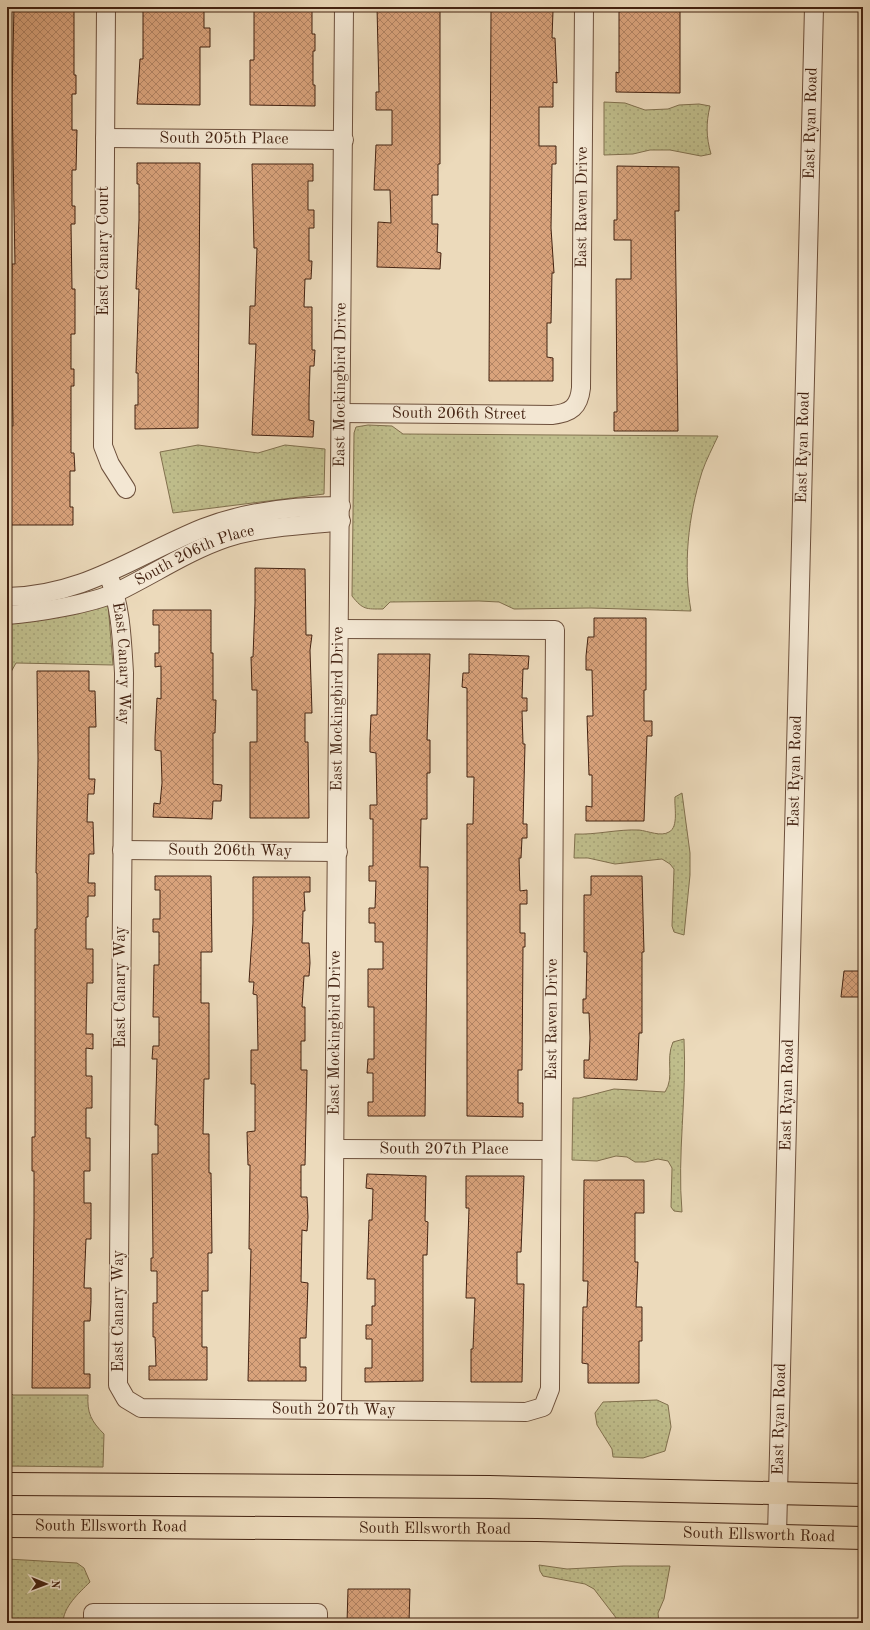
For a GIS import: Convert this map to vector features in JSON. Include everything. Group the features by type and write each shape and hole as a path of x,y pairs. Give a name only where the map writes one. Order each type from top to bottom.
{"main road":[{"path":"7,1484 490,1487 863,1495"},
{"name":"South Ellsworth Road","path":"7,1526 537,1530 863,1538"}],"street":[{"name":"East Canary Court","path":"106,7 103,446 110,464 126,489"},
{"name":"East Mockingbird Drive","path":"332,1410 336,1149 344,7"},
{"name":"East Raven Drive","path":"574,407 580,396 581,388 584,7"},
{"name":"East Ryan Road","path":"778,1536 814,7"},
{"name":"South 205th Place","path":"105,138 344,140"},
{"name":"South 206th Street","path":"341,413 552,415 565,413 574,407"},
{"name":"South 206th Place","path":"7,597 64,589 108,574 203,528 227,520 272,510 341,513"},
{"name":"South 206th Place","path":"7,615 23,614 68,605 116,593 186,555 227,538 248,532 341,513"},
{"name":"East Canary Way","path":"108,574 116,593 121,629 124,673 118,1385 126,1399"},
{"name":"East Raven Drive","path":"340,629 556,630 550,1389 543,1407"},
{"name":"South 206th Way","path":"122,850 338,852"},
{"name":"South 207th Place","path":"336,1149 552,1150"},
{"name":"South 207th Way","path":"126,1399 142,1408 526,1412 543,1407"},
{"path":"93,1618 318,1618"}],"shaded area":[{"path":"604,102 625,103 645,110 668,109 679,105 699,104 710,106 707,130 711,154 701,156 670,150 650,150 633,154 604,155"},
{"path":"368,425 392,426 403,434 718,436 702,472 690,524 687,576 691,611 591,608 514,609 499,602 479,601 390,602 383,609 365,608 352,596 354,433 356,427"},
{"path":"198,445 258,453 285,445 325,449 324,494 173,513 160,452"},
{"path":"108,604 113,665 16,663 11,672 7,1375 7,624 58,617"},
{"path":"682,793 690,853 690,875 684,935 674,932 672,926 674,869 670,864 662,859 615,864 588,858 574,858 575,834 591,834 623,830 639,830 658,834 669,832 674,826 675,821 675,797"},
{"path":"684,1039 685,1061 681,1147 682,1212 674,1211 671,1207 672,1168 668,1161 658,1159 645,1162 635,1162 627,1157 616,1156 597,1161 572,1160 573,1098 579,1098 614,1089 665,1092 668,1086 670,1074 670,1055 673,1042"},
{"path":"7,1389 13,1395 88,1395 89,1412 93,1421 104,1434 103,1467 7,1466"},
{"path":"657,1400 668,1405 671,1427 665,1451 643,1458 613,1457 612,1449 597,1425 595,1413 603,1402"},
{"path":"7,1559 77,1563 84,1568 90,1582 69,1606 63,1623 7,1623"},
{"path":"539,1565 567,1569 623,1566 670,1566 664,1599 658,1613 659,1623 620,1623 594,1589 585,1584 543,1576"}],"building":[{"path":"14,7 74,7 74,75 76,75 76,94 72,94 72,130 77,130 76,170 72,170 72,206 75,206 75,224 71,224 72,289 75,289 75,334 71,334 71,369 74,369 74,386 71,386 71,453 74,453 75,471 70,471 70,507 73,507 73,525 9,525 7,481 10,481 10,426 13,426 11,309 12,264 15,264 12,94"},
{"path":"143,7 204,7 204,28 210,28 210,47 200,47 200,105 137,104 140,59 143,59"},
{"path":"254,7 312,7 312,34 315,34 315,51 313,51 313,85 315,85 315,106 250,105 250,60 254,60"},
{"path":"377,7 440,8 440,164 438,164 438,195 432,195 432,224 438,224 437,252 441,253 440,269 377,267 378,222 391,223 390,190 374,190 376,145 392,145 392,110 376,110 376,92 379,92"},
{"path":"619,7 680,7 680,93 616,92 616,72 619,73"},
{"path":"491,11 553,11 552,38 555,38 557,83 553,82 553,107 539,107 539,146 556,146 556,164 552,164 551,228 554,273 552,273 551,323 547,323 547,357 553,358 553,381 489,381"},
{"path":"137,163 200,163 198,428 135,429 135,405 138,405 138,373 136,373 139,289 136,289 139,220 139,184 137,184"},
{"path":"252,164 313,164 313,181 308,181 308,210 314,210 314,228 309,228 309,261 312,261 311,279 305,279 304,307 312,307 312,350 315,350 314,366 310,366 309,400 309,420 314,421 313,437 252,435 256,344 249,344 250,306 255,306 257,248 254,248"},
{"path":"617,166 679,167 679,211 675,211 678,431 614,431 614,412 617,412 616,279 631,279 631,240 614,240 614,220 617,220"},
{"path":"255,568 305,569 306,635 312,635 310,650 312,713 305,713 305,742 308,742 309,818 250,818 250,742 257,742 257,690 252,690 251,657 253,657"},
{"path":"153,610 211,610 213,700 216,700 215,733 213,733 213,784 222,785 221,801 213,801 212,819 153,817 154,803 160,804 162,783 161,751 155,750 157,698 161,699 161,666 155,667 155,653 159,653 159,625 153,625"},
{"path":"594,618 646,618 646,690 644,690 644,721 652,721 652,736 647,736 644,821 586,821 586,806 592,807 592,775 589,775 587,716 593,716 592,670 586,670 586,656 588,637 594,637"},
{"path":"378,654 430,654 427,740 430,740 430,773 427,773 427,819 421,819 420,867 428,867 425,1116 368,1116 368,1102 373,1102 373,1073 367,1073 368,1059 374,1059 374,1007 368,1007 368,969 383,969 383,942 375,942 375,923 369,923 369,908 375,908 376,881 369,881 369,866 373,866 373,819 370,819 370,805 377,805 376,753 370,752 370,739 371,715 377,715"},
{"path":"469,654 529,656 528,669 523,669 522,698 527,698 527,711 522,711 523,744 525,744 523,824 527,824 527,838 522,838 521,858 519,858 520,891 527,890 527,904 520,904 520,933 525,933 525,947 523,947 522,1070 518,1070 518,1103 523,1103 523,1117 467,1116 467,824 473,824 474,777 467,777 467,688 462,687 463,673 469,673"},
{"path":"37,671 89,671 89,691 95,691 96,727 89,727 89,779 95,779 94,794 88,794 87,822 93,822 94,854 89,854 88,883 95,883 95,896 88,896 88,917 86,917 86,949 93,949 93,983 87,983 86,1034 93,1034 93,1049 86,1048 86,1076 92,1076 92,1108 86,1108 86,1138 90,1138 90,1171 84,1171 84,1203 91,1203 91,1239 86,1239 84,1288 91,1288 90,1321 84,1321 84,1374 90,1374 90,1388 32,1388 34,1171 32,1171 32,1137 35,1137 35,929 37,929"},
{"path":"155,876 211,876 212,952 201,952 201,1003 209,1003 209,1079 204,1079 203,1134 209,1134 212,1253 208,1253 208,1291 202,1291 202,1347 207,1347 207,1380 149,1380 149,1366 156,1366 155,1337 153,1337 153,1303 157,1303 157,1271 151,1271 151,1258 153,1258 152,1154 158,1154 158,1125 155,1125 157,1059 152,1059 153,1046 159,1046 159,1017 153,1017 154,965 159,965 159,932 153,932 153,919 160,919 160,890 155,890"},
{"path":"591,876 642,876 644,952 642,952 642,1033 639,1033 637,1080 584,1078 584,1060 589,1060 590,1038 589,1013 583,1013 583,999 586,999 587,952 584,952 584,895 591,895"},
{"path":"253,877 310,877 310,892 304,892 305,911 303,911 302,943 309,943 310,963 309,976 304,976 302,1007 305,1007 305,1041 301,1041 301,1070 307,1070 305,1165 301,1165 301,1197 307,1197 308,1217 307,1231 302,1230 301,1282 308,1283 306,1338 300,1338 300,1367 306,1367 306,1381 248,1381 251,1249 249,1249 250,1165 248,1165 247,1132 255,1131 255,1084 251,1084 251,1050 258,1050 257,995 253,994 254,982 249,982 253,923"},
{"path":"844,971 863,971 863,997 841,997"},
{"path":"367,1174 426,1176 425,1221 428,1222 427,1255 423,1255 423,1381 365,1382 365,1368 372,1368 372,1339 366,1339 366,1325 372,1325 372,1306 375,1306 375,1279 367,1279 369,1220 372,1220 373,1189 366,1188"},
{"path":"466,1176 524,1176 521,1252 517,1252 517,1284 524,1284 522,1382 471,1382 471,1349 473,1349 475,1298 466,1298 469,1208 466,1208"},
{"path":"584,1180 644,1180 644,1213 635,1213 635,1262 638,1262 636,1307 642,1307 642,1341 639,1341 639,1383 588,1383 588,1364 582,1363 583,1307 587,1307 588,1281 583,1281"},
{"path":"348,1589 410,1589 409,1623 347,1623"}]}
